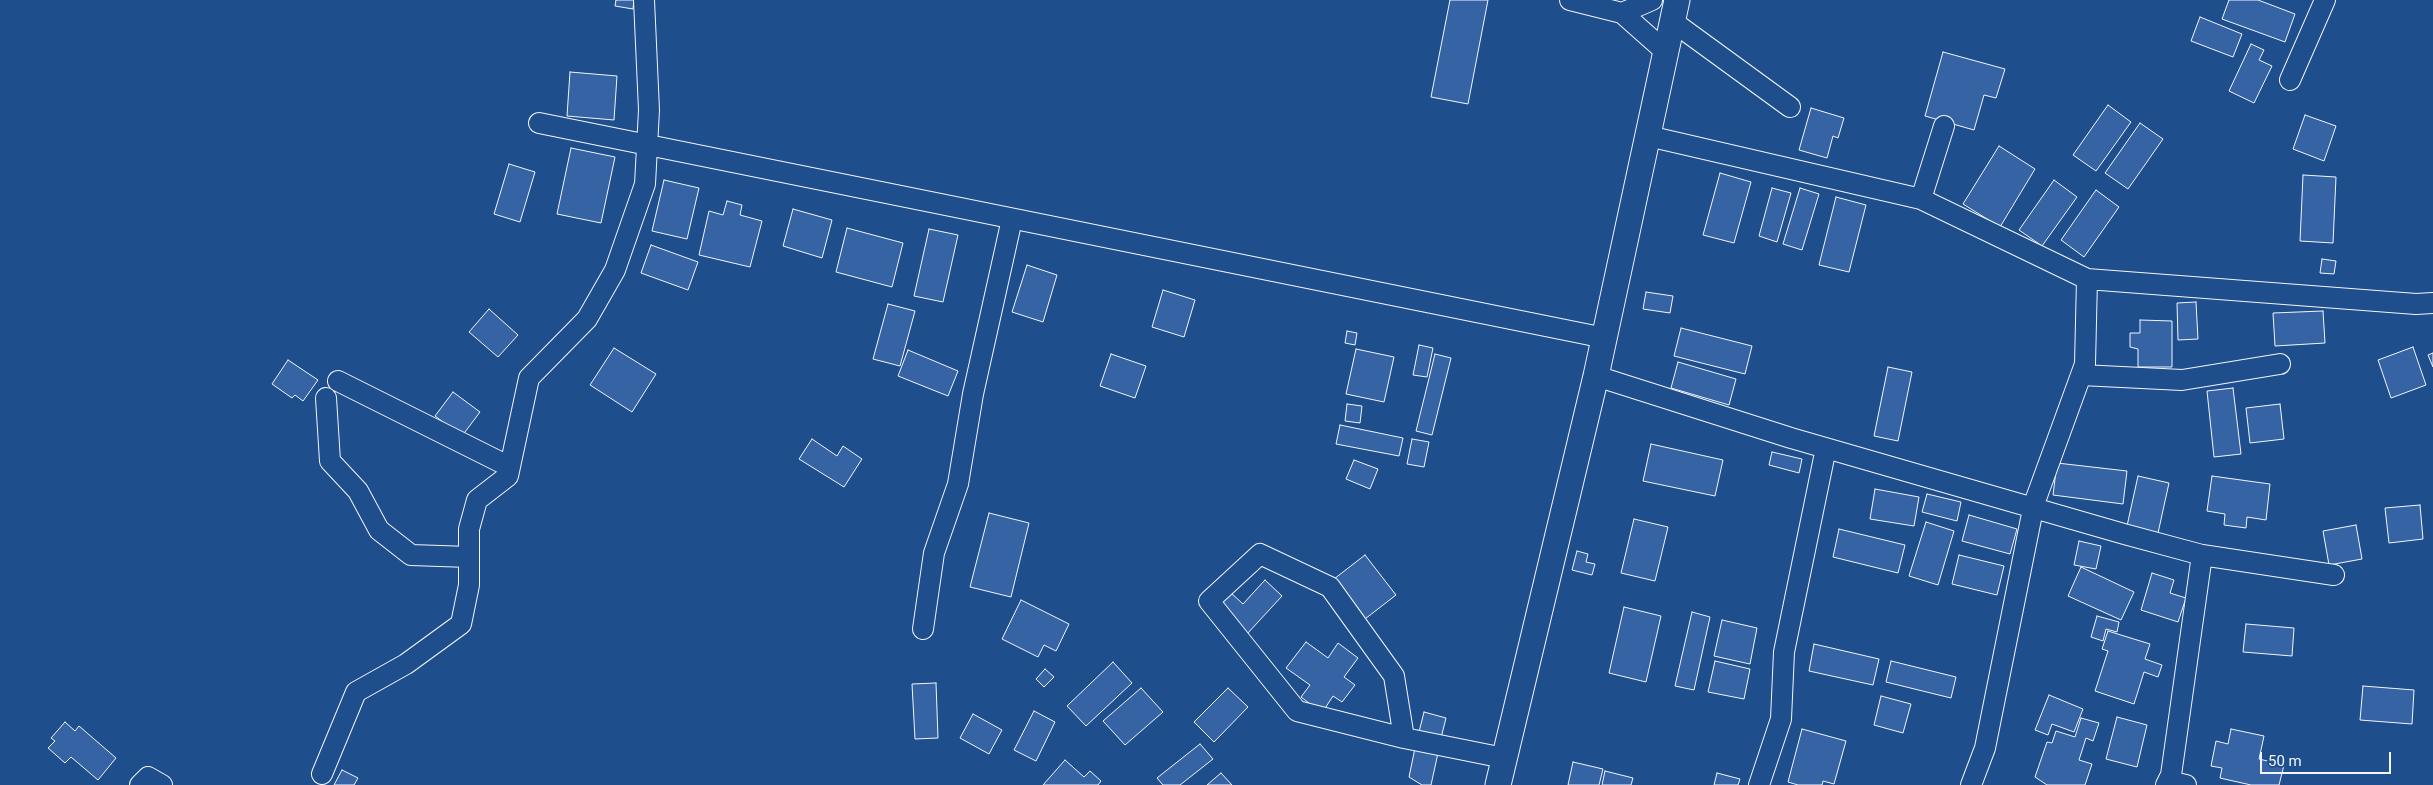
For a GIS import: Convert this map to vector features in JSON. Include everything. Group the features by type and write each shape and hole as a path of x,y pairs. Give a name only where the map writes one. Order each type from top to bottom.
{"main road":[{"path":"1498,785 1605,338 1674,10"}],"street":[{"path":"322,774 356,692 406,664 461,624 469,585 469,529 477,500 508,476 529,378 587,319 616,270 645,184 649,110 644,0"},
{"path":"1570,0 1622,13 1666,52"},
{"path":"1622,13 1652,0"},
{"path":"2290,80 2326,0"},
{"path":"1674,10 1790,107"},
{"path":"539,122 1605,338"},
{"path":"1921,199 1944,126"},
{"path":"1648,136 1921,199 2087,279 2416,304 2433,303"},
{"path":"923,629 934,552 958,484 973,394 1012,219"},
{"path":"1971,785 1985,748 2033,508 2085,364 2087,279"},
{"path":"2081,375 2182,380 2280,364"},
{"path":"1596,376 1826,448 2202,555 2334,575"},
{"path":"338,381 510,467"},
{"path":"326,398 330,461 358,491 378,530 411,555 469,557"},
{"path":"1759,785 1781,718 1784,652 1826,448"},
{"path":"1404,738 1394,676 1330,586 1260,554 1208,602 1297,712 1404,738 1504,758"},
{"path":"2173,784 2171,775 2202,555"},
{"path":"140,785 148,777 162,785"}],"building":[{"path":"616,0 634,0 633,9 615,6"},
{"path":"1450,0 1488,0 1468,104 1431,97"},
{"path":"2229,0 2258,0 2295,14 2285,42 2222,19"},
{"path":"2200,17 2242,34 2233,57 2191,41"},
{"path":"2251,44 2264,50 2259,60 2272,66 2254,103 2229,91"},
{"path":"1943,52 2005,69 1996,98 1984,95 1974,130 1925,116"},
{"path":"570,72 617,76 614,120 567,116"},
{"path":"2108,105 2131,122 2096,171 2073,155"},
{"path":"1811,108 1844,118 1838,138 1833,136 1827,158 1799,150"},
{"path":"2305,115 2336,126 2324,161 2293,149"},
{"path":"2140,123 2163,139 2128,189 2105,173"},
{"path":"1999,146 2035,169 2000,227 1963,204"},
{"path":"571,148 615,157 601,223 557,214"},
{"path":"509,164 535,172 520,222 494,214"},
{"path":"1720,173 1751,182 1734,243 1703,235"},
{"path":"2303,175 2336,177 2333,243 2300,241"},
{"path":"664,180 699,188 687,239 652,231"},
{"path":"2054,180 2077,197 2042,246 2019,230"},
{"path":"1772,188 1791,193 1777,242 1759,236"},
{"path":"1800,188 1819,194 1802,250 1783,244"},
{"path":"2096,190 2119,207 2084,257 2061,240"},
{"path":"1836,197 1866,205 1849,272 1819,265"},
{"path":"727,201 742,205 740,215 762,221 750,267 699,255 709,211 723,215"},
{"path":"793,209 832,220 822,258 783,246"},
{"path":"847,228 903,243 892,287 836,272"},
{"path":"929,229 958,235 943,302 914,296"},
{"path":"651,245 698,262 688,290 641,273"},
{"path":"2322,259 2336,261 2334,274 2320,273"},
{"path":"1027,265 1057,275 1043,322 1012,312"},
{"path":"1163,290 1195,300 1184,337 1152,327"},
{"path":"1646,292 1673,296 1670,313 1643,309"},
{"path":"2196,302 2198,339 2178,340 2177,303"},
{"path":"888,304 915,311 900,366 873,359"},
{"path":"489,309 518,335 498,357 469,332"},
{"path":"2323,311 2325,343 2275,346 2273,313"},
{"path":"2140,320 2172,321 2172,367 2138,367 2138,349 2130,347 2130,333 2140,333"},
{"path":"1681,328 1752,346 1745,374 1674,356"},
{"path":"1347,331 1357,333 1355,345 1345,343"},
{"path":"1419,345 1433,348 1427,377 1413,375"},
{"path":"2413,347 2426,385 2391,398 2378,360"},
{"path":"614,348 656,374 632,412 590,385"},
{"path":"1356,349 1394,357 1384,402 1346,394"},
{"path":"908,350 958,371 948,396 898,376"},
{"path":"2433,353 2433,367 2428,355"},
{"path":"1111,354 1146,366 1135,398 1100,386"},
{"path":"1435,354 1451,358 1432,435 1416,431"},
{"path":"288,360 318,380 303,401 295,395 292,398 272,384"},
{"path":"1678,362 1736,379 1729,405 1671,388"},
{"path":"1888,367 1912,372 1898,441 1874,436"},
{"path":"2233,388 2241,454 2214,457 2207,391"},
{"path":"453,392 480,412 462,436 435,416"},
{"path":"1347,404 1362,406 1360,423 1345,421"},
{"path":"2280,404 2284,439 2250,443 2246,408"},
{"path":"1340,425 1403,438 1399,456 1336,444"},
{"path":"812,439 837,456 843,446 862,459 844,487 799,459"},
{"path":"1412,439 1429,442 1424,467 1407,464"},
{"path":"1651,444 1723,460 1715,496 1643,481"},
{"path":"1772,452 1802,459 1799,473 1769,465"},
{"path":"1354,460 1378,469 1370,489 1346,479"},
{"path":"2057,463 2127,471 2123,504 2053,495"},
{"path":"2138,476 2169,483 2158,533 2127,526"},
{"path":"2212,476 2270,484 2266,520 2247,517 2246,528 2224,525 2225,514 2207,511"},
{"path":"1875,489 1919,497 1914,526 1870,519"},
{"path":"1927,494 1961,502 1957,521 1922,512"},
{"path":"2420,505 2423,539 2389,543 2385,508"},
{"path":"989,513 1029,523 1011,597 970,587"},
{"path":"1969,515 2017,529 2010,554 1962,541"},
{"path":"1634,519 1668,527 1655,581 1621,573"},
{"path":"1926,522 1954,531 1938,585 1909,576"},
{"path":"2356,525 2362,559 2329,565 2323,531"},
{"path":"1839,529 1905,545 1898,573 1833,557"},
{"path":"2079,541 2101,546 2096,569 2074,565"},
{"path":"1577,551 1588,554 1586,562 1595,564 1592,575 1572,570"},
{"path":"1365,555 1396,595 1365,619 1334,579"},
{"path":"1959,555 2004,566 1997,595 1952,584"},
{"path":"2081,567 2134,592 2121,620 2068,596"},
{"path":"2152,573 2174,580 2170,593 2186,598 2178,622 2141,610"},
{"path":"1265,580 1282,596 1247,634 1218,608 1231,593 1243,604"},
{"path":"1021,600 1069,624 1056,651 1044,645 1038,657 1002,639"},
{"path":"1624,607 1661,616 1646,682 1609,673"},
{"path":"1692,612 1710,617 1694,690 1675,686"},
{"path":"2097,616 2119,622 2117,632 2106,629 2103,641 2091,637"},
{"path":"1722,620 1757,628 1750,664 1714,656"},
{"path":"2246,624 2294,628 2292,656 2243,652"},
{"path":"2108,631 2150,644 2145,659 2162,665 2158,677 2144,672 2134,704 2095,691 2108,651 2102,649"},
{"path":"1306,642 1328,658 1338,643 1358,658 1344,677 1355,685 1342,702 1333,696 1322,713 1301,697 1310,685 1286,668"},
{"path":"1814,644 1879,659 1873,685 1809,671"},
{"path":"1715,661 1750,669 1744,699 1708,692"},
{"path":"1891,661 1956,677 1951,698 1886,682"},
{"path":"1113,662 1132,683 1086,726 1067,706"},
{"path":"1045,669 1054,677 1044,687 1036,679"},
{"path":"936,683 938,738 915,739 912,684"},
{"path":"2363,686 2414,690 2412,724 2360,720"},
{"path":"1141,688 1163,712 1125,745 1103,721"},
{"path":"1228,688 1248,707 1214,742 1194,722"},
{"path":"2049,695 2083,709 2074,732 2052,724 2048,735 2035,730"},
{"path":"1881,696 1911,704 1903,733 1874,725"},
{"path":"1034,711 1055,722 1036,761 1014,750"},
{"path":"1424,712 1446,718 1441,738 1419,732"},
{"path":"973,714 1002,730 989,754 960,738"},
{"path":"2117,717 2147,725 2137,767 2106,759"},
{"path":"2081,718 2099,723 2093,741 2086,738 2079,760 2092,764 2085,785 2047,785 2035,777 2047,742 2052,743 2056,731 2075,737"},
{"path":"65,722 75,731 79,726 116,758 98,780 71,757 65,763 48,748 55,741 51,738"},
{"path":"1802,729 1846,741 1834,784 1823,781 1822,785 1798,785 1788,782"},
{"path":"2231,729 2264,736 2259,759 2284,765 2279,785 2251,785 2220,778 2222,768 2211,766 2216,741 2228,744"},
{"path":"1200,744 1213,759 1180,785 1163,785 1157,778"},
{"path":"1415,748 1438,753 1431,785 1422,785 1409,777"},
{"path":"1065,760 1084,777 1090,771 1101,781 1098,785 1043,785"},
{"path":"1573,762 1603,769 1599,785 1568,785"},
{"path":"342,770 358,778 354,785 334,785"},
{"path":"1605,771 1633,778 1631,785 1602,785"},
{"path":"1221,773 1232,785 1207,785"},
{"path":"1717,773 1740,779 1738,785 1714,785"}]}
